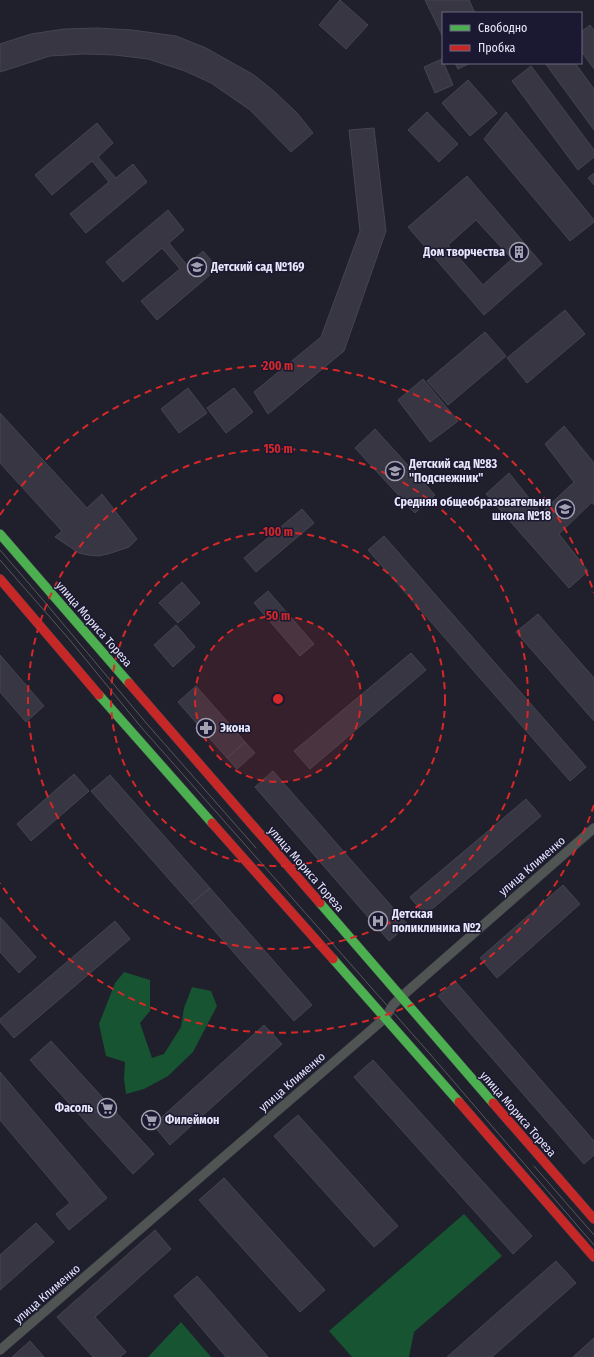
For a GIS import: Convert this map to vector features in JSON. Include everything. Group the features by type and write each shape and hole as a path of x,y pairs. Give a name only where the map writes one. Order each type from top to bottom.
{"street":[{"name":"улица Мориса Тореза","path":"0,534 594,1219"},
{"path":"0,579 109,708 385,1018 594,1257"},
{"name":"улица Клименко","path":"0,1350 385,1018 400,997 594,828"}],"green space":[{"path":"124,972 150,980 150,1011 140,1023 152,1058 164,1054 181,1027 184,1008 192,987 211,991 217,1006 193,1052 168,1076 144,1089 126,1094 124,1079 125,1062 106,1056 99,1024 115,983"},
{"path":"464,1214 502,1256 414,1332 409,1357 352,1357 329,1331"},
{"path":"181,1322 211,1357 148,1357"}],"building":[{"path":"340,0 368,25 346,49 319,25"},
{"path":"425,0 469,0 475,12 442,12 442,35"},
{"path":"590,25 594,30 594,69 582,52 582,31"},
{"path":"97,28 132,30 176,36 206,48 254,75 275,92 298,114 313,133 291,152 250,110 211,83 185,71 148,59 115,55 84,54 50,56 0,72 0,44 31,34 64,29"},
{"path":"442,59 442,64 444,64 453,85 435,93 424,67"},
{"path":"456,64 468,64 458,69"},
{"path":"546,64 576,64 594,89 594,130"},
{"path":"531,66 594,150 594,157 578,170 512,81"},
{"path":"468,80 497,113 470,136 442,103"},
{"path":"427,112 458,144 439,162 408,130"},
{"path":"506,112 594,220 594,222 570,241 484,139"},
{"path":"97,123 113,143 98,157 116,178 133,164 147,182 86,233 70,214 109,182 92,161 52,195 35,175"},
{"path":"374,128 386,231 344,351 268,414 254,392 321,337 360,231 349,130"},
{"path":"594,173 594,185 588,178"},
{"name":"Дом творчества","path":"467,176 542,264 484,315 408,227","holes":["476,220 512,259 483,285 448,245"]},
{"name":"Детский сад №169","path":"168,210 184,230 169,243 187,265 203,251 218,268 157,320 141,301 180,269 162,248 123,282 106,262"},
{"path":"565,310 585,334 527,383 507,358"},
{"path":"485,332 506,356 448,405 427,381"},
{"path":"423,379 458,421 430,442 398,400"},
{"path":"188,388 207,413 179,433 161,409"},
{"path":"234,388 253,412 226,433 207,408"},
{"path":"0,413 87,508 102,494 137,539 129,547 98,556 79,553 55,537 62,531 0,463"},
{"name":"Средняя общеобразовательня школа №18","path":"564,426 594,463 594,505 592,502 559,534 588,571 569,588 486,494 509,473 541,513 574,482 545,444"},
{"name":"Детский сад №83 \"Подснежник\"","path":"375,429 435,495 415,513 355,448"},
{"path":"302,509 314,523 256,572 244,558"},
{"path":"384,536 586,767 570,781 368,550"},
{"path":"182,582 200,603 178,623 159,603"},
{"path":"268,591 314,644 300,656 254,603"},
{"path":"538,614 594,678 594,721 516,632"},
{"path":"176,625 195,647 173,667 154,645"},
{"path":"411,653 426,670 310,769 294,751"},
{"path":"0,655 44,706 26,722 0,692"},
{"path":"196,686 245,742 227,758 178,702"},
{"path":"245,742 255,753 237,769 227,758"},
{"path":"273,771 408,925 389,941 255,787"},
{"path":"74,774 89,791 31,841 17,824"},
{"path":"110,775 210,888 191,904 91,791"},
{"path":"526,799 541,816 425,915 410,897"},
{"path":"563,885 580,904 497,978 480,958"},
{"path":"210,888 312,1005 294,1021 191,904"},
{"path":"0,917 36,957 19,973 0,952"},
{"path":"115,921 130,939 14,1038 0,1022 0,1019"},
{"path":"455,981 594,1141 594,1155 584,1164 438,996"},
{"path":"264,1025 282,1044 170,1145 153,1125"},
{"path":"51,1041 154,1154 133,1174 30,1060"},
{"path":"373,1060 532,1236 513,1254 354,1077"},
{"path":"0,1072 107,1198 69,1230 56,1214 70,1203 0,1120"},
{"path":"298,1115 398,1226 374,1247 274,1136"},
{"path":"224,1178 325,1290 300,1312 199,1200"},
{"path":"36,1223 54,1242 0,1290 0,1255"},
{"path":"155,1230 171,1249 95,1317 126,1352 120,1357 93,1357 57,1317"},
{"path":"556,1261 576,1283 492,1357 447,1357"},
{"path":"197,1276 268,1357 226,1357 174,1296"},
{"path":"594,1338 594,1357 573,1357"},
{"path":"30,1341 44,1357 12,1357"}],"tram line":[{"path":"0,550 147,724 256,848"},
{"path":"0,560 69,639 141,727 430,1054 594,1245"},
{"path":"534,1166 594,1235"}],"traffic: fast":[{"path":"0,534 129,683"},
{"path":"99,695 212,823"},
{"path":"320,903 493,1103"},
{"path":"333,959 459,1102"}],"traffic: jam":[{"path":"0,579 99,695"},
{"path":"129,683 320,903"},
{"path":"212,823 333,959"},
{"path":"459,1102 594,1257"},
{"path":"493,1103 594,1219"}],"place":[{"name":"Дом творчества","path":"519,252"},
{"name":"Детский сад №169","path":"197,267"},
{"name":"Детский сад №83 \"Подснежник\"","path":"395,471"},
{"name":"Средняя общеобразовательня школа №18","path":"565,509"},
{"name":"Экона","path":"206,728"},
{"name":"Детская поликлиника №2","path":"378,921"},
{"name":"Фасоль","path":"107,1108"},
{"name":"Филеймон","path":"151,1120"}]}
